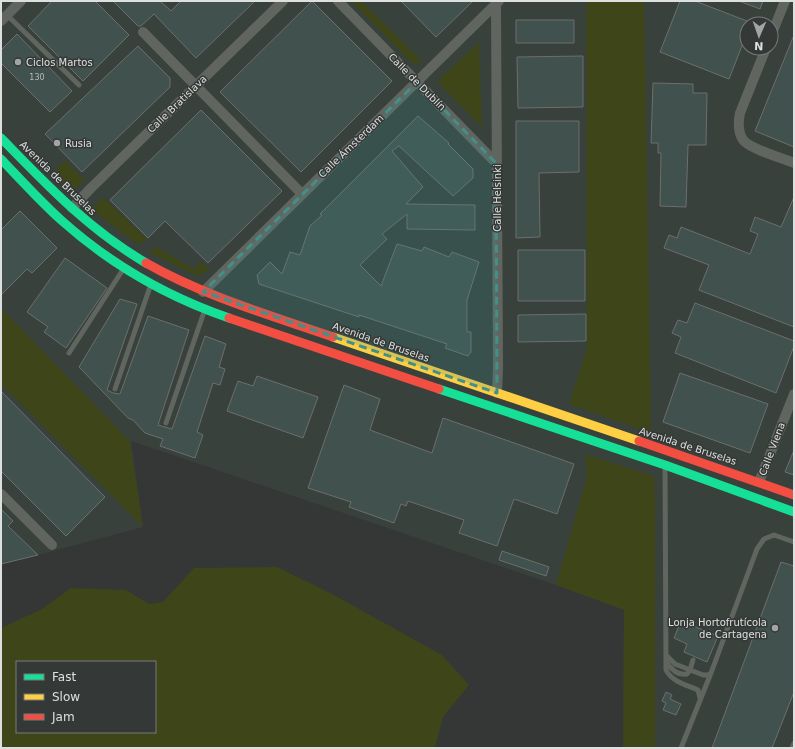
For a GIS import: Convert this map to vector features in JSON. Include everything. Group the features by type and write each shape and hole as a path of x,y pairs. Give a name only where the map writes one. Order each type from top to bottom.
{"main road":[{"name":"Avenida de Bruselas","path":"1,138 72,208 99,231 139,259 167,275 203,292 794,495"},
{"path":"1,159 61,220 103,253 151,283 200,307 665,465 794,512"},
{"path":"61,220 72,208"},
{"path":"200,307 203,292"},
{"path":"492,407 496,393"},
{"path":"665,465 668,452"},
{"path":"754,497 759,482"}],"street":[{"path":"4,18 21,1"},
{"name":"Calle Bratislava","path":"72,208 282,1"},
{"name":"Calle de Dublín","path":"338,1 496,163"},
{"path":"779,16 785,1"},
{"name":"Calle Ámsterdam","path":"203,292 498,3"},
{"name":"Calle Helsinki","path":"496,393 498,361 496,163 498,3"},
{"path":"143,32 302,194"},
{"path":"763,56 740,113 738,121 739,130 744,140 751,146 794,163"},
{"name":"Calle Viena","path":"759,482 794,394"},
{"path":"1,494 52,545"}],"lane":[{"path":"4,18 79,85"},
{"path":"69,353 124,267"},
{"path":"115,389 151,283"},
{"path":"166,423 200,307"},
{"path":"665,465 666,670 668,675 673,679 698,690 701,699"},
{"path":"681,748 711,673 757,549 764,539 774,535 794,542"},
{"path":"666,655 675,664 703,675 708,675 711,673"},
{"path":"666,662 675,672 683,675 690,670 693,660"},
{"path":"792,748 794,744"}],"highlighted area":[{"path":"417,82 496,163 497,393 203,292"}],"shaded area":[{"path":"1,1 794,1 794,748 623,748 624,609 131,441 143,527 1,564"}],"green space":[{"path":"351,1 361,1 422,61 413,64"},
{"path":"586,1 644,1 651,433 569,404 587,348"},
{"path":"479,42 482,127 441,86 439,79"},
{"path":"65,161 85,180 75,189 68,189 52,173"},
{"path":"103,197 147,239 139,245 93,211 93,207"},
{"path":"156,247 194,269 201,262 210,270 197,276 149,252"},
{"path":"1,308 130,441 143,527 1,384"},
{"path":"585,454 654,476 655,748 623,748 624,610 556,585 587,476"},
{"path":"277,567 334,595 442,655 469,685 443,717 435,748 1,748 1,628 42,609 71,588 126,590 149,604 163,602 194,568"}],"building":[{"path":"52,1 95,1 129,35 83,81 28,26"},
{"path":"113,1 160,1 171,11 181,1 255,1 196,58 154,14 141,26 138,26"},
{"path":"312,1 392,81 301,172 220,92"},
{"path":"401,1 473,1 436,37"},
{"path":"680,1 695,1 739,18 739,53 729,79 660,52"},
{"path":"739,1 763,1 760,9"},
{"path":"516,20 574,20 574,43 516,43"},
{"path":"17,34 72,91 50,112 1,63 1,50"},
{"path":"794,35 794,147 755,131"},
{"path":"138,46 170,78 170,87 82,172 45,134"},
{"path":"583,56 583,107 518,108 517,57"},
{"path":"653,83 693,84 693,93 707,93 706,145 688,145 686,207 660,206 661,153 658,153 658,143 651,143"},
{"path":"201,110 282,191 208,263 165,221 148,238 110,200"},
{"path":"418,116 449,143 448,144 473,169 473,178 453,196 399,146 392,151 423,187 406,204 475,205 475,230 407,229 407,214 382,234 387,239 360,265 381,286 397,244 422,251 424,247 449,257 452,252 479,262 467,300 467,332 471,332 471,352 468,356 445,348 447,344 259,284 257,275 270,262 282,274 290,252 300,255 310,226 322,215 320,214"},
{"path":"516,121 579,121 579,172 539,173 540,237 516,238"},
{"path":"794,197 794,327 699,290 709,265 664,248 669,235 677,238 681,227 750,254 758,234 750,231 755,217 781,227"},
{"path":"20,211 57,248 32,273 27,269 1,295 1,230"},
{"path":"518,250 585,250 585,301 518,301"},
{"path":"65,258 107,288 66,348 44,332 48,327 27,312"},
{"path":"120,299 137,304 107,390 113,393 120,394 148,316 189,330 158,425 172,429 205,336 226,344 219,367 225,369 220,385 213,383 197,432 203,435 195,458 160,446 163,439 145,433 133,420 128,418 79,367"},
{"path":"695,303 794,341 794,346 776,393 675,353 681,337 672,333 678,320 687,323"},
{"path":"586,314 586,341 518,342 518,315"},
{"path":"680,373 768,404 750,453 663,422"},
{"path":"257,376 318,397 303,438 227,411 238,381 253,386"},
{"path":"344,385 380,399 370,430 432,453 443,418 574,464 557,514 514,499 497,546 459,533 464,520 408,501 406,506 401,504 394,523 349,507 351,502 308,488"},
{"path":"1,391 105,497 66,536 1,471"},
{"path":"794,450 794,475 785,472"},
{"path":"1,509 13,521 8,526 38,555 1,564"},
{"path":"502,551 549,567 546,576 499,560"},
{"name":"Lonja Hortofrutícola de Cartagena","path":"781,562 794,566 794,692 772,748 712,748"},
{"path":"681,621 718,636 707,662 684,652 687,644 674,638"},
{"path":"666,692 672,695 670,699 681,704 676,715 663,710 666,703 662,701"}],"traffic: fast":[{"path":"1,138 52,189 87,221 105,236 146,263"},
{"path":"1,159 53,213 79,236 119,264 184,300 229,318"},
{"path":"439,389 665,465 794,512"}],"traffic: slow":[{"path":"333,337 639,441"}],"traffic: jam":[{"path":"146,263 168,275 214,295 261,313 333,337"},
{"path":"229,318 439,389"},
{"path":"639,441 794,495"}],"place":[{"name":"Ciclos Martos","path":"18,62"},
{"name":"Rusia","path":"57,143"},
{"name":"Lonja Hortofrutícola de Cartagena","path":"775,628"}]}
